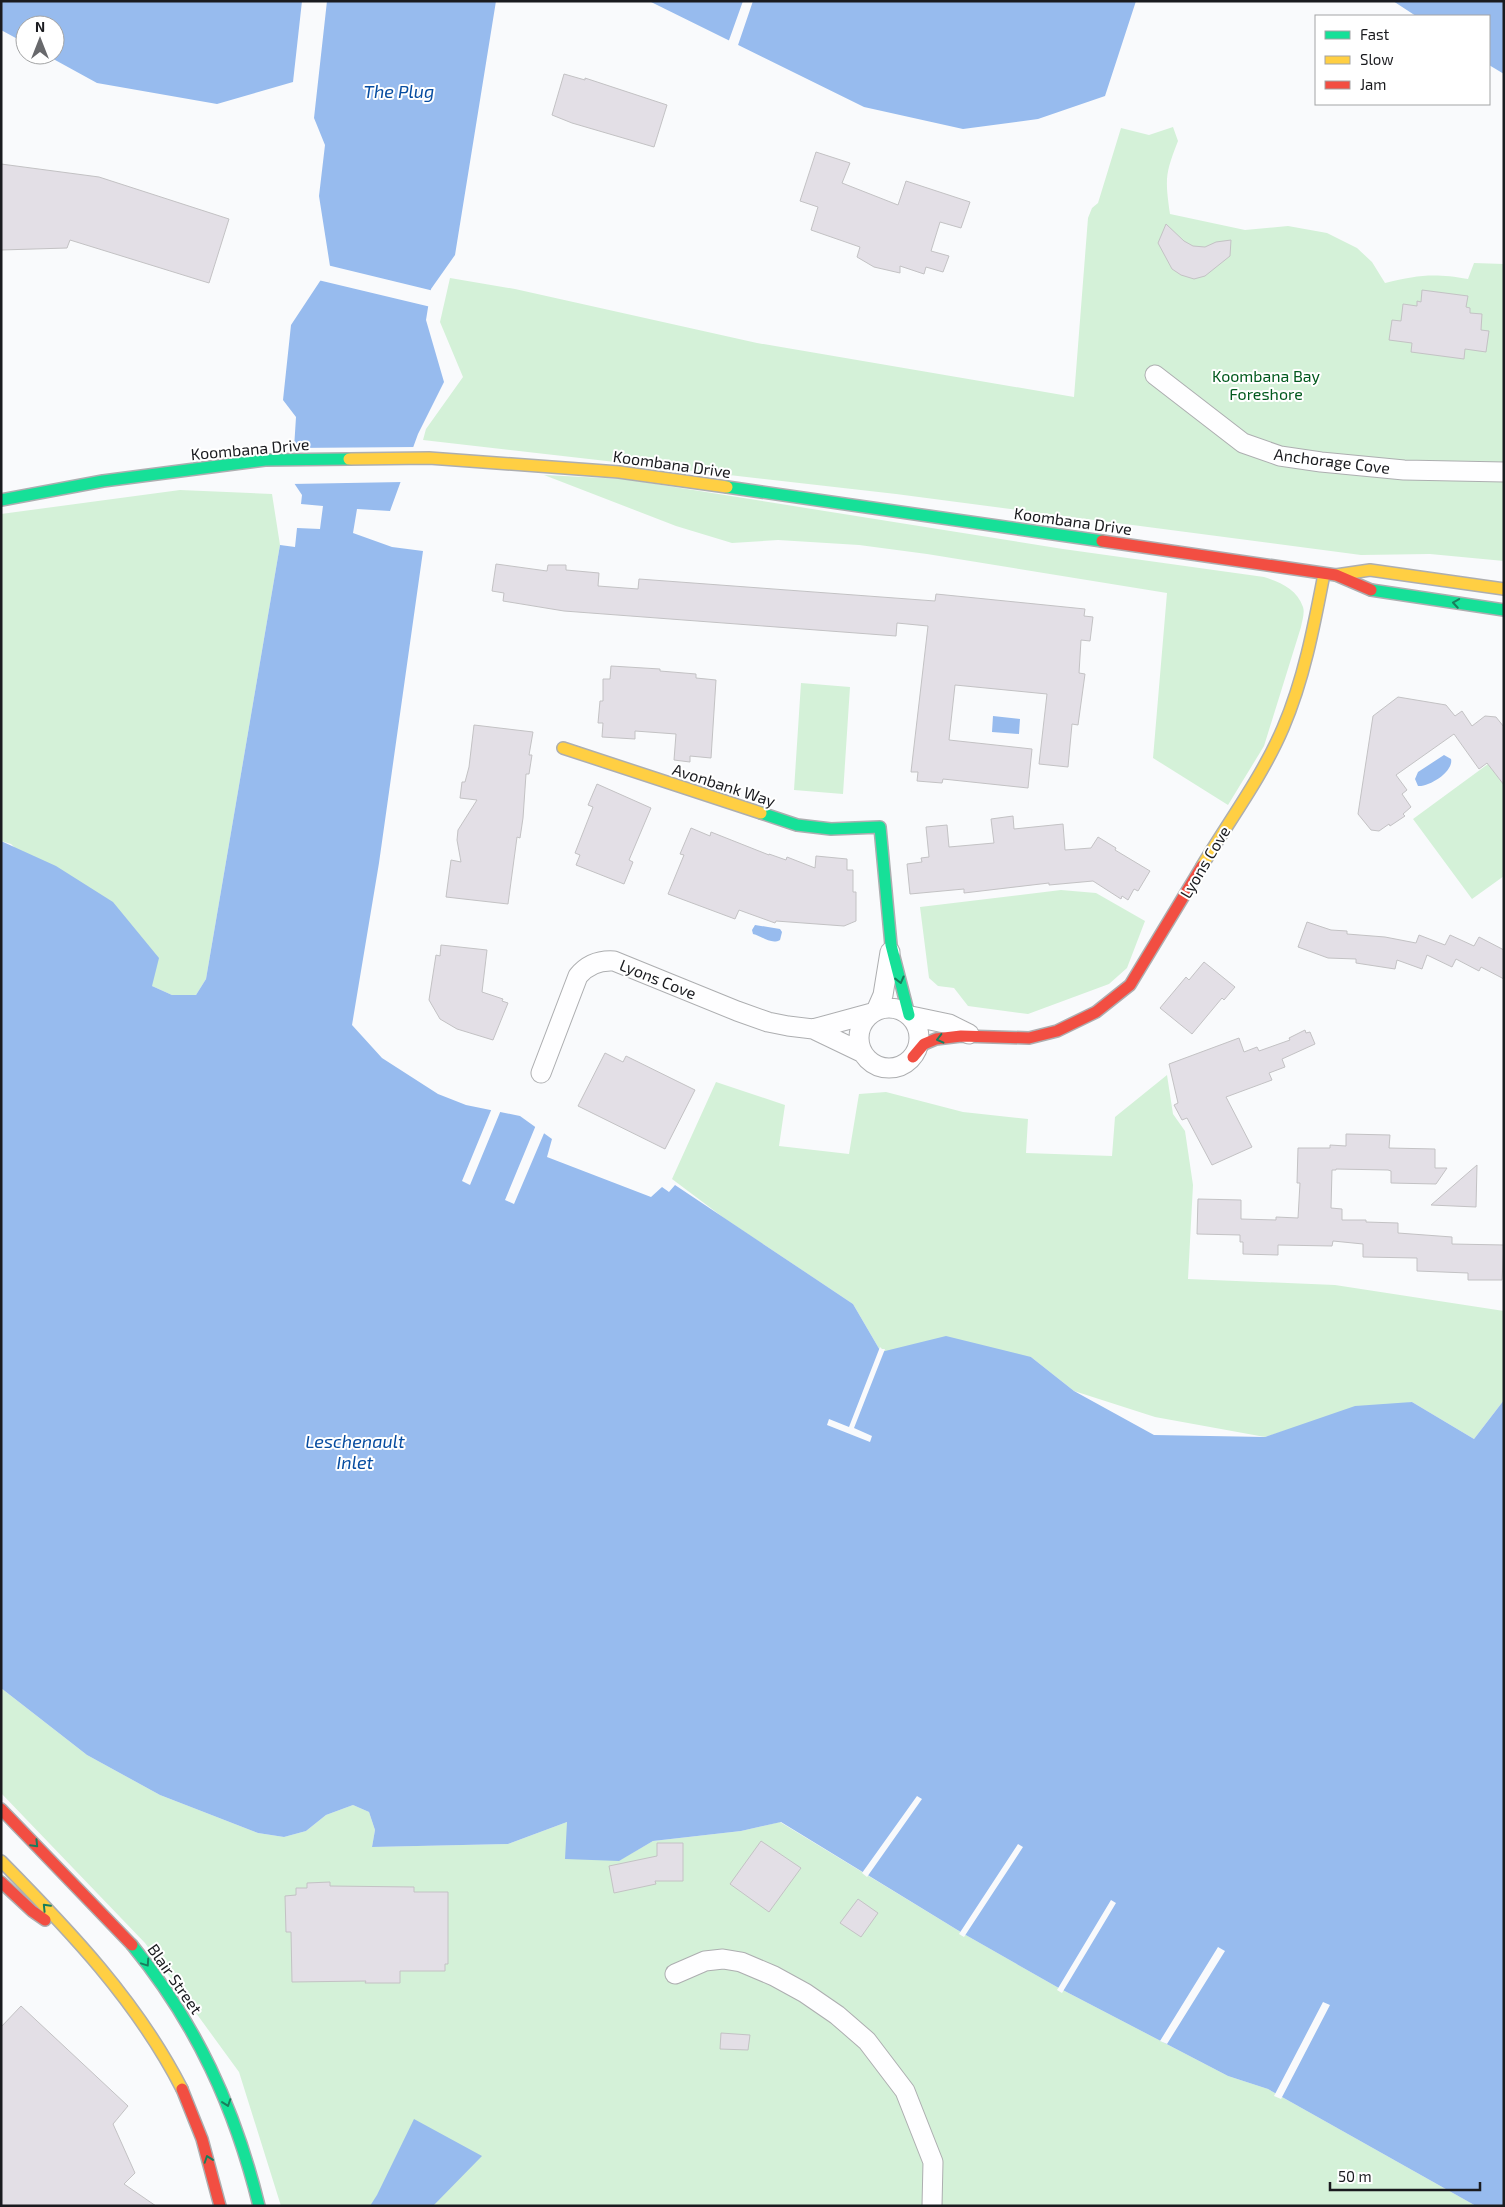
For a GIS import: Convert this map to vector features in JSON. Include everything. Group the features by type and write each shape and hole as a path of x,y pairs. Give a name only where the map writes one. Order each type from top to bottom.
{"main road":[{"name":"Koombana Drive","path":"1,500 103,481 265,460 429,458 619,472 1330,574 1370,590 1504,610"},
{"name":"Koombana Drive","path":"1330,574 1370,570 1504,590"},
{"name":"Lyons Cove","path":"913,1057 926,1043 945,1037 974,1036 1014,1040 1049,1034 1085,1019 1108,1005 1130,985 1273,749 1289,718 1330,574"},
{"name":"Avonbank Way","path":"563,748 797,825 831,829 880,827 891,944"},
{"path":"891,944 910,1016"},
{"name":"Blair Street","path":"1,1809 141,1956 200,2042 222,2089 250,2169 259,2206"},
{"path":"1,1861 88,1951 110,1977 148,2030 170,2066 188,2102 212,2169 220,2206"},
{"path":"1,1882 32,1911 88,1951"}],"street":[{"name":"Anchorage Cove","path":"1155,375 1243,443 1280,456 1404,470 1504,472"},
{"path":"874,1012 882,995 891,944"},
{"name":"Lyons Cove","path":"541,1073 578,976 591,964 606,961 625,965 768,1022 812,1029 863,1053"},
{"path":"888,1007 896,1008 910,1016 919,1032 918,1049 906,1064 887,1068 869,1060 863,1053 858,1036 865,1019 874,1012 888,1007"},
{"name":"Lyons Cove","path":"812,1029 874,1012"},
{"name":"Lyons Cove","path":"910,1016 949,1024 974,1036"},
{"path":"675,1974 705,1961 723,1959 741,1962 774,1976 805,1993 837,2014 867,2041 905,2091 933,2162 932,2206"}],"green space":[{"name":"Koombana Bay Foreshore","path":"1173,127 1178,141 1167,177 1170,214 1245,230 1288,226 1327,233 1357,248 1372,262 1385,283 1426,276 1468,279 1474,263 1504,264 1504,561 1430,554 1361,555 896,494 423,440 426,429 463,377 440,322 450,278 515,289 757,343 1074,397 1088,218 1092,208 1098,203 1121,128 1149,135"},
{"path":"544,475 624,479 1063,549 1264,577 1282,584 1297,595 1304,612 1264,746 1228,805 1153,758 1167,593 927,554 859,545 778,540 732,543 676,526"},
{"path":"180,490 272,494 280,545 206,979 196,995 172,995 152,986 11,844 1,841 1,514"},
{"path":"801,683 850,687 843,794 794,790"},
{"path":"1488,764 1504,785 1504,876 1472,899 1413,819"},
{"path":"1061,890 1096,893 1145,921 1127,968 1109,984 1028,1014 968,1006 954,988 938,986 929,978 920,907"},
{"path":"1167,1075 1173,1114 1185,1131 1193,1185 1188,1279 1335,1285 1504,1311 1504,1400 1474,1439 1412,1402 1310,1423 1265,1437 1155,1417 1074,1391 1031,1357 881,1352 853,1304 724,1218 672,1179 716,1082 785,1105 779,1146 849,1154 859,1094 886,1092 963,1112 1028,1119 1026,1153 1112,1156 1115,1117"},
{"path":"1,1688 87,1755 160,1795 258,1833 284,1837 306,1831 326,1815 353,1805 369,1812 375,1830 372,1847 508,1844 567,1822 618,1861 653,1841 741,1831 780,1822 964,1934 1057,1987 1228,2076 1268,2089 1476,2206 281,2206 239,2072 145,1943 1,1793"}],"water":[{"path":"1,1 302,1 293,82 217,104 97,83 64,65 65,15 15,15 15,38 1,30"},
{"name":"Leschenault Inlet","path":"327,1 496,1 455,255 431,289 426,320 444,382 418,434 390,511 357,509 353,533 392,547 423,551 379,863 352,1025 382,1058 438,1094 466,1105 520,1116 552,1139 547,1157 651,1197 662,1187 669,1192 675,1185 853,1304 881,1352 946,1336 1031,1357 1074,1391 1154,1435 1265,1437 1355,1406 1412,1402 1474,1439 1504,1400 1504,2206 1476,2206 1268,2089 1228,2076 1057,1987 964,1934 781,1822 741,1831 653,1841 619,1861 565,1859 567,1822 508,1844 372,1847 375,1830 369,1812 353,1805 326,1815 306,1831 284,1837 258,1833 160,1795 87,1755 1,1688 1,841 56,866 113,902 159,958 152,986 172,995 196,995 206,979 280,545 295,547 297,528 320,529 323,506 301,504 302,495 292,480 296,417 283,400 291,325 330,266 319,196 325,145 314,118"},
{"path":"649,1 1136,1 1105,96 1038,119 963,129 864,107"},
{"path":"1393,1 1504,1 1504,74 1490,66 1490,15 1414,15"},
{"path":"993,716 1020,719 1019,734 992,732"},
{"path":"1444,755 1451,759 1451,764 1445,773 1429,784 1418,786 1415,779 1418,772"},
{"path":"755,925 780,929 782,932 780,940 770,941 753,934 752,930"},
{"path":"414,2119 482,2156 433,2206 370,2206 377,2195"}],"pier":[{"path":"743,1 753,1 737,48 728,43"},
{"path":"327,265 434,291 431,307 318,280"},
{"path":"416,447 403,482 291,484 289,480 292,448"},
{"path":"492,1108 501,1110 470,1185 462,1181"},
{"path":"536,1125 545,1131 514,1204 505,1200"},
{"path":"880,1347 885,1349 854,1428 872,1436 870,1442 827,1425 829,1419 849,1427"},
{"path":"917,1796 922,1799 867,1877 862,1873"},
{"path":"1018,1844 1023,1847 964,1937 959,1934"},
{"path":"1111,1900 1116,1903 1062,1993 1057,1990"},
{"path":"1218,1947 1225,1951 1167,2044 1160,2041"},
{"path":"1323,2002 1330,2005 1281,2099 1274,2096"}],"building":[{"path":"564,74 585,80 585,78 667,105 654,147 572,123 552,115"},
{"path":"816,152 850,163 842,183 898,205 906,181 970,202 961,228 940,222 931,251 949,256 943,272 926,267 924,274 900,266 900,273 874,267 857,257 860,247 811,230 818,207 800,201"},
{"path":"1,164 99,177 229,219 209,283 70,240 67,248 1,250"},
{"path":"1166,224 1184,241 1193,246 1205,247 1216,242 1231,240 1230,256 1205,276 1194,279 1181,275 1172,269 1158,243"},
{"path":"1422,290 1468,296 1466,307 1470,308 1470,313 1482,314 1481,330 1489,331 1486,352 1465,349 1464,359 1411,352 1412,343 1389,340 1392,320 1401,321 1403,304 1417,306 1417,301 1421,302"},
{"path":"496,564 547,571 548,565 566,565 566,570 599,573 598,586 638,589 639,579 935,601 936,594 1085,609 1084,616 1093,617 1090,641 1081,640 1079,673 1085,674 1078,725 1072,724 1068,767 1039,764 1047,694 955,685 949,740 1032,749 1028,788 943,779 942,783 917,781 918,772 911,772 928,626 897,623 896,636 564,611 503,601 504,593 492,591"},
{"path":"611,666 660,669 660,671 696,674 696,678 716,680 711,758 690,756 690,762 674,760 676,734 635,731 635,739 602,737 603,723 598,723 600,701 603,701 603,679 610,679"},
{"path":"1398,697 1446,705 1455,716 1462,711 1472,726 1485,716 1496,717 1504,727 1504,785 1487,763 1479,769 1454,734 1396,775 1407,790 1402,794 1411,807 1403,814 1405,816 1390,826 1389,824 1379,831 1371,830 1358,814 1373,716"},
{"path":"474,725 533,732 529,755 532,755 529,774 526,774 523,818 520,838 517,837 508,904 446,897 451,860 461,862 457,840 458,830 477,800 460,798 462,782 465,782 469,767"},
{"path":"597,784 651,808 629,860 633,862 624,884 576,865 580,855 575,853 593,807 588,805"},
{"path":"1013,816 1014,829 1063,824 1065,850 1091,848 1098,837 1116,848 1115,850 1150,871 1138,891 1134,889 1128,900 1122,896 1121,899 1093,881 1049,885 1049,883 964,893 964,889 910,894 907,864 922,862 921,858 929,857 926,827 947,825 949,847 994,843 991,819"},
{"path":"691,828 710,836 711,832 769,855 786,860 787,857 815,868 816,856 847,859 847,870 853,870 853,892 856,892 856,921 844,926 776,921 775,923 739,910 735,919 668,894 684,855 680,854"},
{"path":"1307,922 1331,930 1347,931 1347,934 1385,937 1416,943 1419,935 1445,945 1450,935 1474,946 1479,937 1504,950 1504,979 1481,967 1479,971 1456,959 1452,967 1427,955 1422,969 1397,960 1395,969 1356,963 1356,959 1328,958 1298,947"},
{"path":"441,945 487,950 482,992 503,999 502,1001 508,1003 493,1040 457,1029 440,1019 429,1000 436,955 440,956"},
{"path":"1204,962 1235,987 1224,1000 1222,998 1192,1034 1160,1008 1186,977 1189,980"},
{"path":"1305,1030 1306,1033 1310,1032 1315,1044 1282,1059 1285,1067 1269,1073 1272,1080 1226,1097 1252,1147 1212,1165 1187,1118 1182,1120 1174,1105 1178,1103 1169,1064 1239,1038 1244,1052 1257,1047 1259,1051 1290,1040 1289,1038"},
{"path":"605,1053 623,1062 626,1056 695,1090 665,1149 578,1106"},
{"path":"1346,1134 1390,1135 1389,1148 1435,1149 1435,1168 1447,1168 1436,1184 1391,1183 1391,1171 1388,1170 1332,1170 1331,1208 1342,1209 1342,1220 1398,1223 1398,1233 1452,1237 1452,1244 1504,1245 1502,1280 1468,1280 1468,1273 1417,1271 1417,1258 1363,1257 1363,1244 1333,1241 1332,1246 1278,1245 1278,1255 1243,1254 1243,1242 1240,1242 1240,1235 1197,1234 1198,1199 1241,1200 1241,1219 1276,1220 1276,1217 1298,1218 1300,1183 1297,1183 1298,1148 1330,1148 1330,1145 1346,1146"},
{"path":"1477,1165 1476,1207 1431,1205"},
{"path":"761,1841 801,1868 769,1912 730,1884"},
{"path":"657,1843 683,1843 683,1881 655,1881 656,1884 614,1893 609,1866 657,1856"},
{"path":"330,1882 330,1886 414,1887 414,1892 448,1892 448,1964 445,1964 445,1971 400,1971 400,1983 365,1983 366,1981 292,1982 291,1932 286,1932 285,1896 296,1895 296,1888 307,1888 307,1883"},
{"path":"858,1899 878,1913 861,1937 840,1923"},
{"path":"21,2006 128,2106 113,2124 135,2173 124,2184 156,2206 1,2206 1,2027"},
{"path":"721,2033 750,2035 748,2050 720,2049"}],"traffic: fast":[{"path":"1,500 103,481 265,460 349,459"},
{"path":"727,487 1102,541"},
{"path":"1371,590 1504,610"},
{"path":"761,813 797,825 831,829 880,827 891,945 909,1015"},
{"path":"132,1945 175,2005 194,2036 210,2068 238,2135 259,2206"}],"traffic: slow":[{"path":"349,459 429,458 619,472 727,487"},
{"path":"1336,575 1370,570 1504,589"},
{"path":"1202,866 1265,764 1283,728 1303,671 1324,574"},
{"path":"563,748 761,813"},
{"path":"1,1861 100,1968 144,2026 182,2089"}],"traffic: jam":[{"path":"1102,541 1336,575 1371,590"},
{"path":"913,1057 924,1044 936,1039 961,1036 1029,1038 1057,1031 1096,1012 1130,985 1202,866"},
{"path":"1,1809 132,1945"},
{"path":"1,1882 32,1911 45,1920"},
{"path":"182,2089 202,2139 220,2206"}],"water label":[{"name":"The Plug","path":"399,92"}]}
